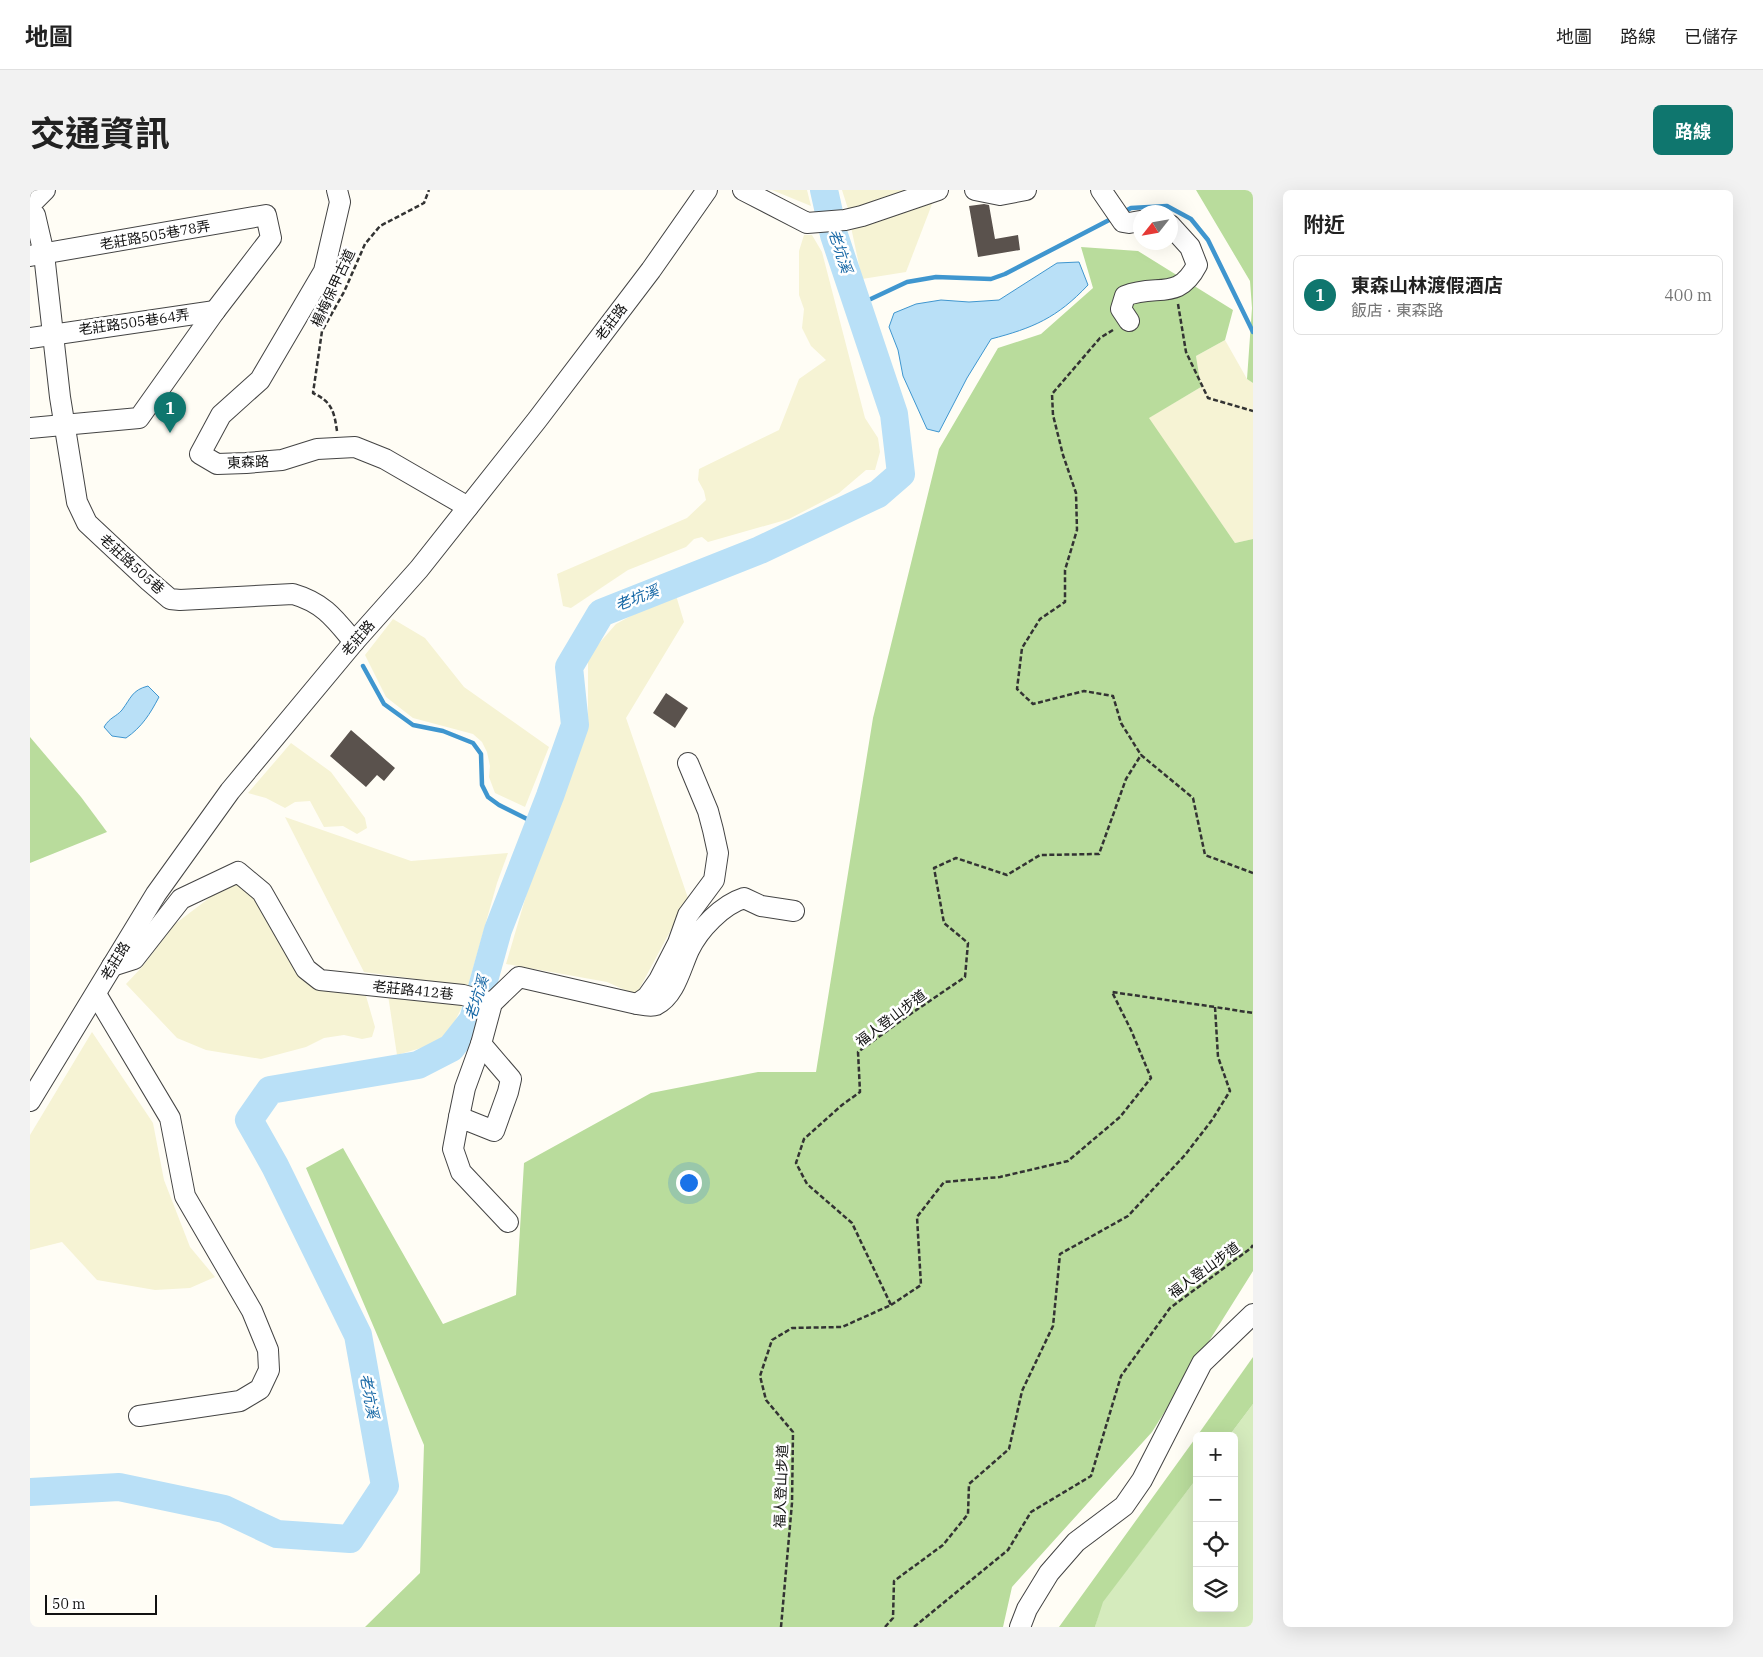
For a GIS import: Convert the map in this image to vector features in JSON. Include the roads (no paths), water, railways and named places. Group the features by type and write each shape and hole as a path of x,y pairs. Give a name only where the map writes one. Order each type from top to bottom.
{"street":[{"name":"東森路","path":"337,190 340,202 324,271 260,380 221,414 200,454 217,464 246,463 282,460 317,448 355,447 385,459 468,507"},
{"name":"老莊路","path":"30,1101 156,894 230,790 354,642 419,569 537,420 645,278 708,190"},
{"path":"743,190 807,223 845,220 862,216 938,190"},
{"path":"975,190 1000,195 1026,190"},
{"path":"1101,190 1126,217"},
{"name":"老莊路505巷","path":"38,202 37,255 53,334 64,424 77,502 87,523 170,599 293,594 309,599 332,615 354,642"},
{"name":"老莊路505巷78弄","path":"37,255 266,215 271,238 215,311"},
{"path":"1129,321 1121,310 1125,296 1138,291 1175,288 1190,278 1197,265 1190,247 1178,234"},
{"path":"30,428 139,418 215,311"},
{"name":"老莊路505巷64弄","path":"30,338 215,311"},
{"path":"638,1004 647,997 658,980 678,943 688,914 714,880 718,853 713,830 708,811 688,763"},
{"name":"老莊路412巷","path":"112,966 134,959 181,900 238,872 262,892 306,969 320,980 463,995 492,1003"},
{"path":"508,1222 461,1172 453,1149 465,1088 481,1044 492,1003 519,977 654,1006 661,1002 670,992 697,937 723,909 735,900 744,898 761,906 794,911"},
{"path":"96,994 170,1118 185,1196 252,1311 268,1350 269,1370 260,1389 240,1401 139,1416"},
{"path":"459,1117 494,1131 508,1092 511,1079 481,1044"},
{"path":"1020,1627 1027,1609 1049,1572 1076,1542 1124,1506 1142,1480 1202,1363 1253,1314"}],"water":[{"path":"1079,262 1088,285 1055,314 1020,331 991,339 967,378 939,432 927,429 903,376 898,350 889,327 894,313 916,304 941,300 969,302 999,300 1057,263"},
{"path":"148,686 159,697 145,720 126,738 112,736 104,727 106,724 122,710 135,692"}],"waterway":[{"name":"老坑溪","path":"30,1492 119,1487 224,1509 277,1534 350,1539 385,1486 358,1335 275,1166 249,1120 270,1090 418,1065 451,1048 473,1020 498,930 550,796 575,725 569,667 601,613 760,550 878,494 901,474 894,414 834,235 824,190"},
{"path":"1122,213 1131,208 1167,206 1191,219 1208,240 1253,332"},
{"path":"858,305 907,282 936,277 991,279 1005,274 1113,218"},
{"path":"363,666 384,704 413,725 443,731 473,743 481,754 482,785 488,797 499,805 539,825"}],"place":[{"name":"東森山林渡假酒店","path":"170,433"}]}
